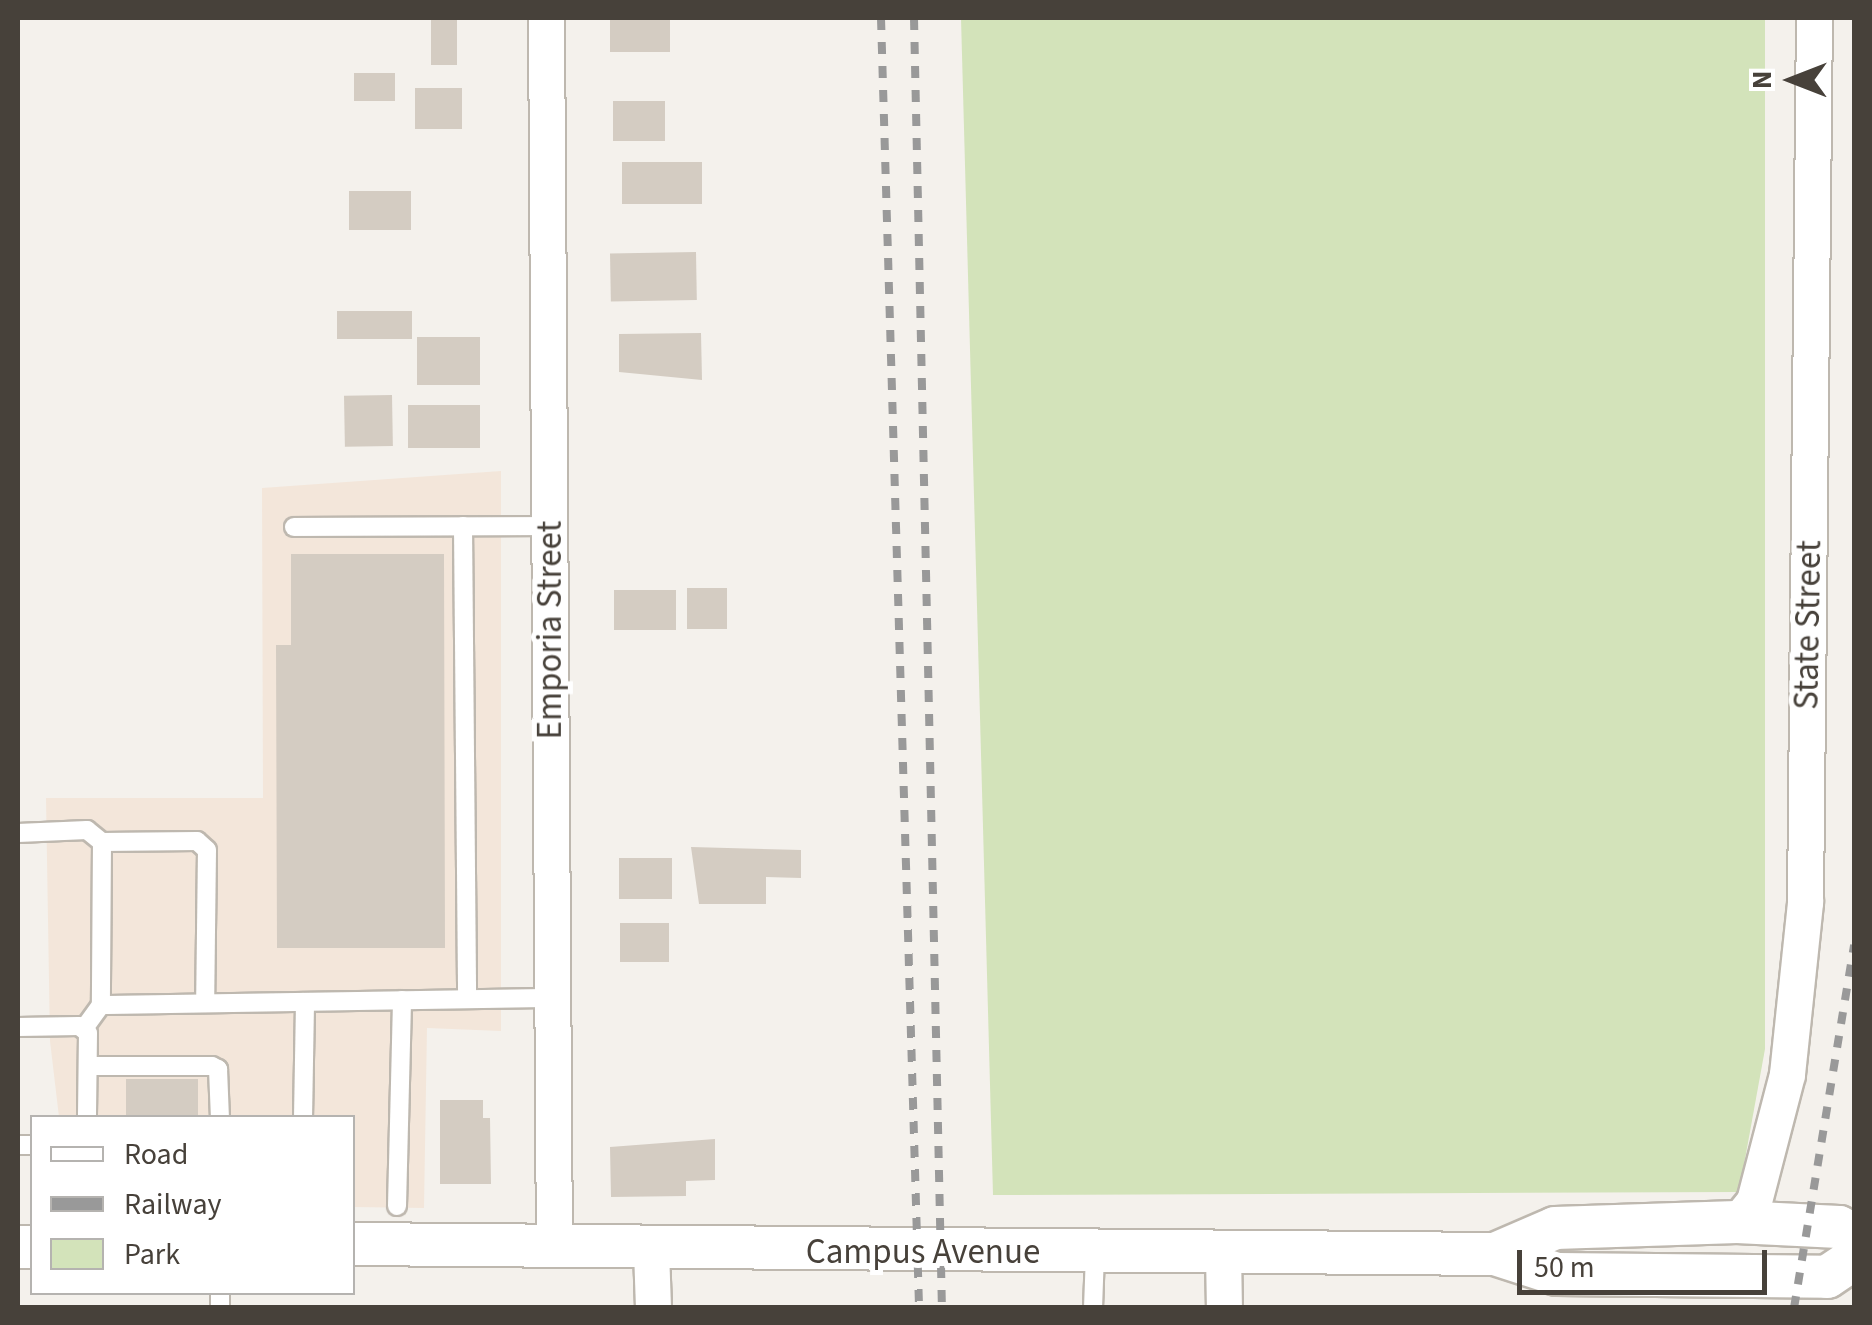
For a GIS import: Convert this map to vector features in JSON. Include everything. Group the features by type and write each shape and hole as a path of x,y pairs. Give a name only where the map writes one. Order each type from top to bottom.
{"street":[{"name":"Emporia Street","path":"546,18 554,1242"},
{"name":"State Street","path":"1737,1222 1754,1201 1787,1074 1805,902 1814,18"},
{"name":"Campus Avenue","path":"1495,1254 1556,1228 1737,1222 1839,1227 1854,1235"},
{"name":"Campus Avenue","path":"355,1244 554,1242 651,1250 1495,1254 1556,1274 1827,1276 1854,1259"},
{"path":"651,1250 653,1308"},
{"path":"1223,1253 1224,1308"}],"lane":[{"path":"464,526 467,999"},
{"path":"294,527 549,526"},
{"path":"18,834 86,830 102,842 197,840 206,850 205,1003"},
{"path":"86,1115 88,1066 84,1028 101,1005 102,842"},
{"path":"101,1005 552,998"},
{"path":"396,1206 402,1000"},
{"path":"302,1115 306,1002"},
{"path":"18,1027 84,1028"},
{"path":"88,1066 212,1066 218,1069 220,1115"},
{"path":"1093,1308 1094,1253"}],"shaded area":[{"path":"501,471 501,1031 427,1028 424,1208 355,1207 355,1115 59,1115 50,1041 46,798 263,798 262,488"}],"green space":[{"path":"961,18 1765,18 1765,1049 1739,1192 993,1195"}],"building":[{"path":"431,18 457,18 457,65 431,65"},
{"path":"610,18 670,18 670,52 610,52"},
{"path":"354,73 395,73 395,101 354,101"},
{"path":"415,88 462,88 462,129 415,129"},
{"path":"613,101 665,101 665,141 613,141"},
{"path":"622,162 702,162 702,204 622,204"},
{"path":"349,191 411,191 411,230 349,230"},
{"path":"696,252 697,300 611,301 610,254"},
{"path":"337,311 412,311 412,339 337,339"},
{"path":"701,333 702,380 619,372 619,334"},
{"path":"417,337 480,337 480,385 417,385"},
{"path":"392,395 393,446 345,447 344,396"},
{"path":"408,405 480,405 480,448 408,448"},
{"path":"291,554 444,554 445,948 277,948 276,645 291,645"},
{"path":"687,588 727,588 727,629 687,629"},
{"path":"614,590 676,590 676,630 614,630"},
{"path":"691,847 801,850 801,878 766,877 766,904 699,904"},
{"path":"619,858 672,858 672,899 619,899"},
{"path":"620,923 669,923 669,962 620,962"},
{"path":"126,1079 198,1079 198,1115 126,1115"},
{"path":"440,1100 483,1100 483,1118 490,1118 491,1184 440,1184"},
{"path":"715,1139 715,1180 686,1181 686,1196 611,1197 610,1147"}],"railway":[{"path":"881,18 919,1308"},
{"path":"914,18 942,1308"},
{"path":"1794,1308 1854,945"}]}
